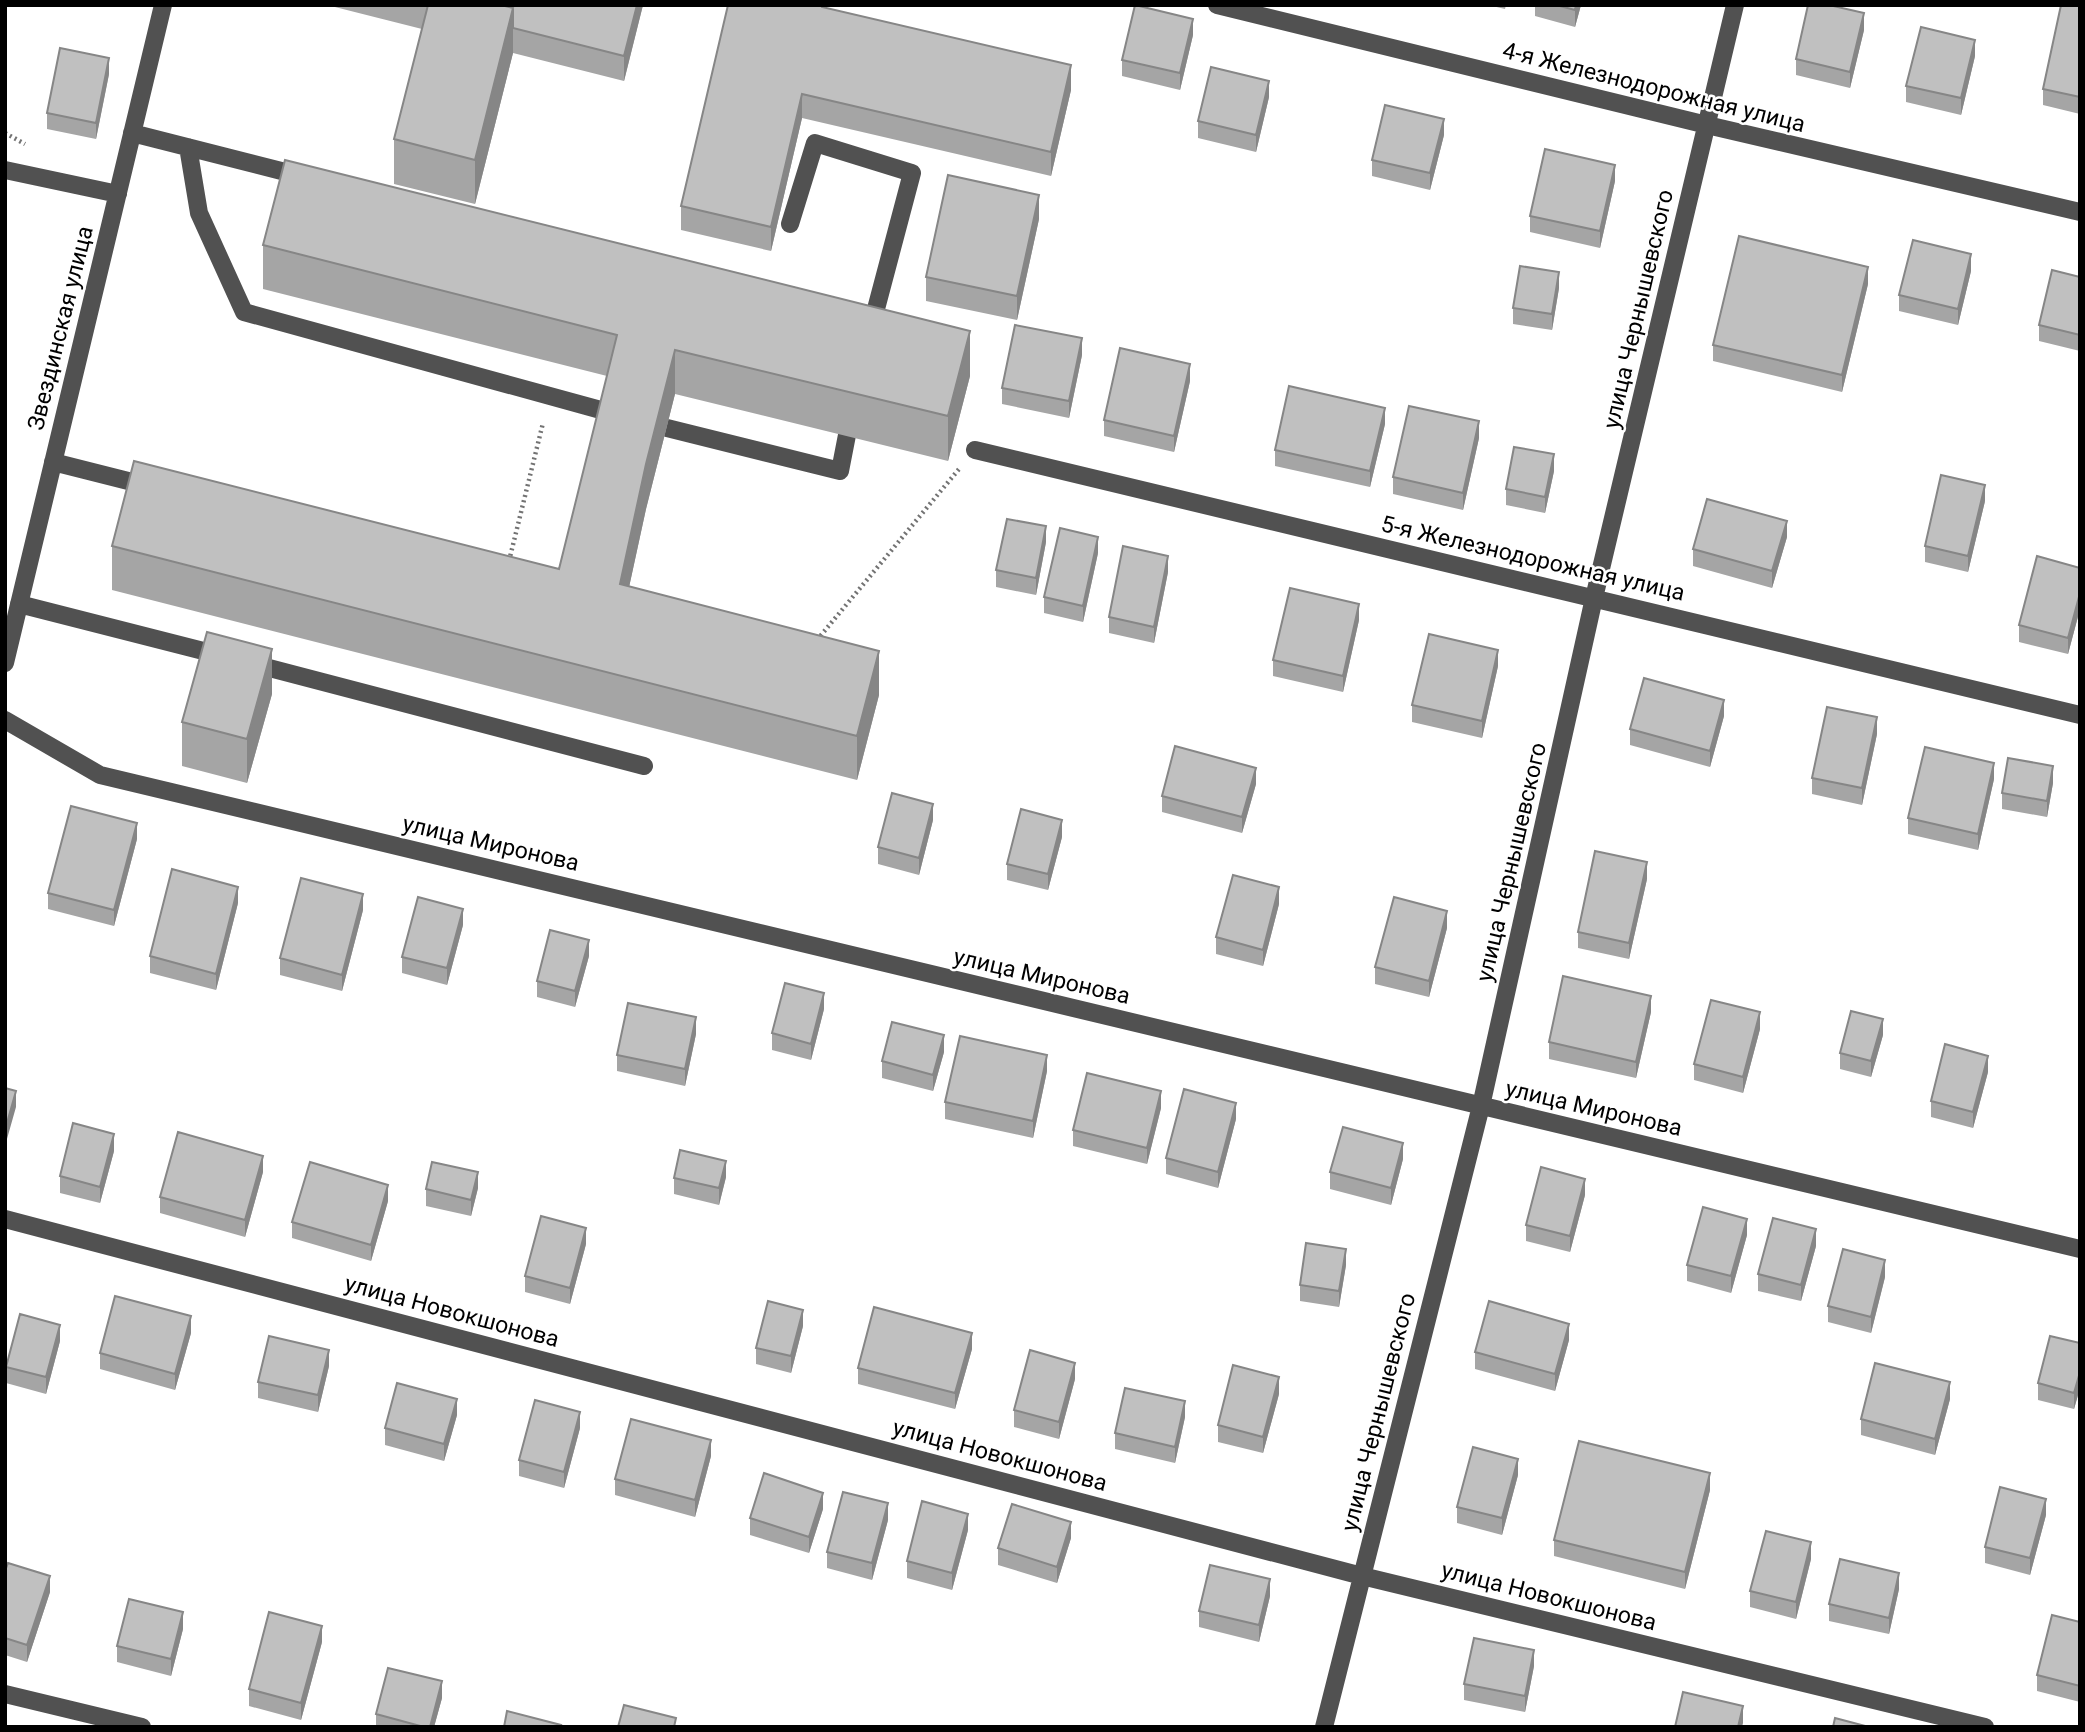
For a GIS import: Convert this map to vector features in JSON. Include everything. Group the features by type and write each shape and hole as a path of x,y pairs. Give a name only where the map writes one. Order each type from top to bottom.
{"street":[{"name":"Звездинская улица","path":"5,663 163,5"},
{"name":"4-я Железнодорожная улица","path":"1217,5 1707,125 2080,212"},
{"name":"улица Чернышевского","path":"1324,1727 1481,1106 1594,598 1735,5"},
{"path":"132,133 322,182"},
{"path":"790,224 815,143 912,173 867,327"},
{"path":"188,147 198,213 244,312 608,412"},
{"path":"5,170 118,194"},
{"path":"667,428 840,471 847,435"},
{"name":"5-я Железнодорожная улица","path":"975,450 2080,715"},
{"path":"53,462 173,492"},
{"path":"19,604 644,766"},
{"name":"улица Миронова","path":"5,720 100,775 2080,1250"},
{"name":"улица Новокшонова","path":"5,1219 1362,1576 1985,1727"},
{"path":"5,1694 142,1727"}],"path":[{"path":"508,562 549,396"},
{"path":"813,645 975,450"}],"building":[{"path":"428,5 501,5 513,8 475,160 394,139"},
{"path":"501,5 637,5 624,56 513,28 513,8"},
{"path":"728,5 822,5 1071,65 1051,152 802,94 771,227 681,206"},
{"path":"1135,5 1193,19 1180,73 1122,60"},
{"path":"1556,5 1576,5 1575,10"},
{"path":"1808,5 1829,5 1864,13 1850,72 1796,59"},
{"path":"2061,5 2080,5 2080,97 2043,89"},
{"path":"1921,27 1975,40 1961,98 1906,86"},
{"path":"60,48 109,58 96,123 47,113"},
{"path":"1211,67 1269,81 1256,135 1198,121"},
{"path":"1385,105 1444,119 1430,173 1372,160"},
{"path":"1545,149 1615,165 1600,231 1530,216"},
{"path":"285,160 970,331 948,416 675,350 646,464 620,584 879,651 857,736 112,546 134,461 559,569 617,335 263,245"},
{"path":"948,175 1039,195 1017,296 926,277"},
{"path":"1739,236 1868,267 1842,375 1713,345"},
{"path":"1913,240 1971,254 1958,309 1899,295"},
{"path":"1520,266 1559,272 1552,314 1513,308"},
{"path":"2052,270 2080,277 2080,335 2039,325"},
{"path":"1015,325 1082,338 1069,401 1002,388"},
{"path":"1120,348 1190,364 1174,436 1104,420"},
{"path":"1289,386 1385,408 1370,471 1275,450"},
{"path":"1409,406 1479,421 1463,493 1393,477"},
{"path":"1514,447 1554,454 1545,497 1506,489"},
{"path":"1941,475 1985,485 1968,556 1925,546"},
{"path":"1707,499 1787,521 1772,571 1693,549"},
{"path":"1007,519 1046,526 1036,578 996,570"},
{"path":"1060,528 1098,537 1083,606 1044,597"},
{"path":"1123,546 1168,556 1154,627 1109,617"},
{"path":"2037,556 2080,568 2080,593 2068,638 2019,625"},
{"path":"1290,588 1359,604 1343,676 1273,660"},
{"path":"207,632 272,649 247,739 182,722"},
{"path":"1429,634 1498,650 1482,721 1412,705"},
{"path":"1644,678 1724,700 1710,751 1630,729"},
{"path":"1827,707 1877,717 1862,788 1812,778"},
{"path":"1175,746 1256,768 1242,817 1162,796"},
{"path":"1925,747 1994,763 1978,834 1908,818"},
{"path":"2008,758 2053,766 2047,801 2002,793"},
{"path":"892,793 933,804 919,858 878,847"},
{"path":"71,806 137,823 114,910 48,893"},
{"path":"1021,809 1062,820 1048,874 1007,864"},
{"path":"1595,851 1647,862 1629,943 1578,932"},
{"path":"172,869 238,887 216,974 150,956"},
{"path":"1233,875 1279,887 1263,950 1216,937"},
{"path":"301,878 363,894 342,975 280,958"},
{"path":"418,897 463,909 447,968 402,957"},
{"path":"1394,897 1447,911 1429,981 1375,967"},
{"path":"550,930 589,940 575,991 537,981"},
{"path":"1563,976 1651,996 1636,1062 1549,1042"},
{"path":"785,983 824,993 811,1044 772,1033"},
{"path":"1711,1000 1760,1012 1743,1077 1694,1064"},
{"path":"628,1003 696,1017 685,1069 617,1055"},
{"path":"1851,1011 1883,1019 1871,1061 1840,1053"},
{"path":"892,1022 944,1035 933,1075 882,1061"},
{"path":"960,1036 1047,1055 1033,1121 945,1102"},
{"path":"1945,1044 1988,1056 1973,1112 1931,1101"},
{"path":"1087,1073 1161,1091 1147,1148 1073,1130"},
{"path":"5,1088 16,1091 5,1130"},
{"path":"1184,1089 1236,1103 1218,1172 1166,1158"},
{"path":"73,1123 114,1134 100,1187 60,1176"},
{"path":"1343,1127 1403,1143 1391,1188 1330,1172"},
{"path":"178,1132 263,1156 245,1220 160,1197"},
{"path":"680,1150 726,1161 719,1188 674,1178"},
{"path":"310,1162 388,1185 371,1245 292,1222"},
{"path":"432,1162 478,1172 471,1200 426,1189"},
{"path":"1541,1167 1585,1179 1570,1236 1526,1225"},
{"path":"1703,1207 1747,1219 1731,1276 1687,1265"},
{"path":"541,1216 586,1228 570,1288 525,1276"},
{"path":"1773,1218 1816,1229 1801,1285 1758,1274"},
{"path":"1306,1243 1346,1249 1339,1291 1300,1285"},
{"path":"1843,1249 1885,1260 1871,1317 1828,1306"},
{"path":"115,1296 191,1316 175,1374 100,1353"},
{"path":"768,1301 803,1310 791,1356 756,1348"},
{"path":"1489,1301 1569,1324 1555,1374 1475,1352"},
{"path":"874,1307 972,1333 955,1393 858,1368"},
{"path":"20,1314 60,1325 46,1377 6,1367"},
{"path":"269,1336 329,1350 318,1395 258,1382"},
{"path":"2050,1336 2080,1343 2080,1372 2074,1393 2038,1383"},
{"path":"1030,1350 1075,1363 1059,1422 1014,1410"},
{"path":"1875,1363 1950,1382 1935,1439 1861,1419"},
{"path":"1233,1365 1279,1377 1263,1437 1218,1425"},
{"path":"397,1383 457,1399 444,1444 385,1428"},
{"path":"1125,1388 1185,1401 1175,1447 1115,1433"},
{"path":"535,1400 580,1412 564,1472 519,1460"},
{"path":"631,1419 711,1440 695,1500 615,1479"},
{"path":"1579,1441 1710,1473 1685,1572 1554,1540"},
{"path":"1473,1447 1518,1459 1502,1518 1457,1507"},
{"path":"764,1473 823,1493 809,1537 750,1518"},
{"path":"2000,1487 2046,1499 2030,1558 1985,1547"},
{"path":"843,1492 888,1503 872,1563 827,1552"},
{"path":"922,1501 968,1514 952,1573 907,1561"},
{"path":"1012,1504 1071,1522 1057,1567 998,1548"},
{"path":"1766,1531 1811,1542 1796,1602 1750,1591"},
{"path":"1840,1559 1899,1573 1889,1618 1829,1604"},
{"path":"8,1563 50,1576 27,1645 5,1638 5,1571"},
{"path":"1210,1565 1270,1579 1259,1625 1199,1611"},
{"path":"129,1599 183,1612 171,1659 117,1646"},
{"path":"269,1612 322,1626 301,1703 249,1689"},
{"path":"2052,1615 2080,1622 2080,1686 2037,1675"},
{"path":"1474,1638 1534,1650 1525,1696 1464,1684"},
{"path":"388,1668 442,1681 430,1727 376,1714"},
{"path":"1683,1692 1743,1706 1738,1727 1675,1727"},
{"path":"624,1705 676,1718 674,1727 618,1727"},
{"path":"507,1711 561,1725 504,1727"},
{"path":"1835,1718 1869,1727 1833,1727"}]}
